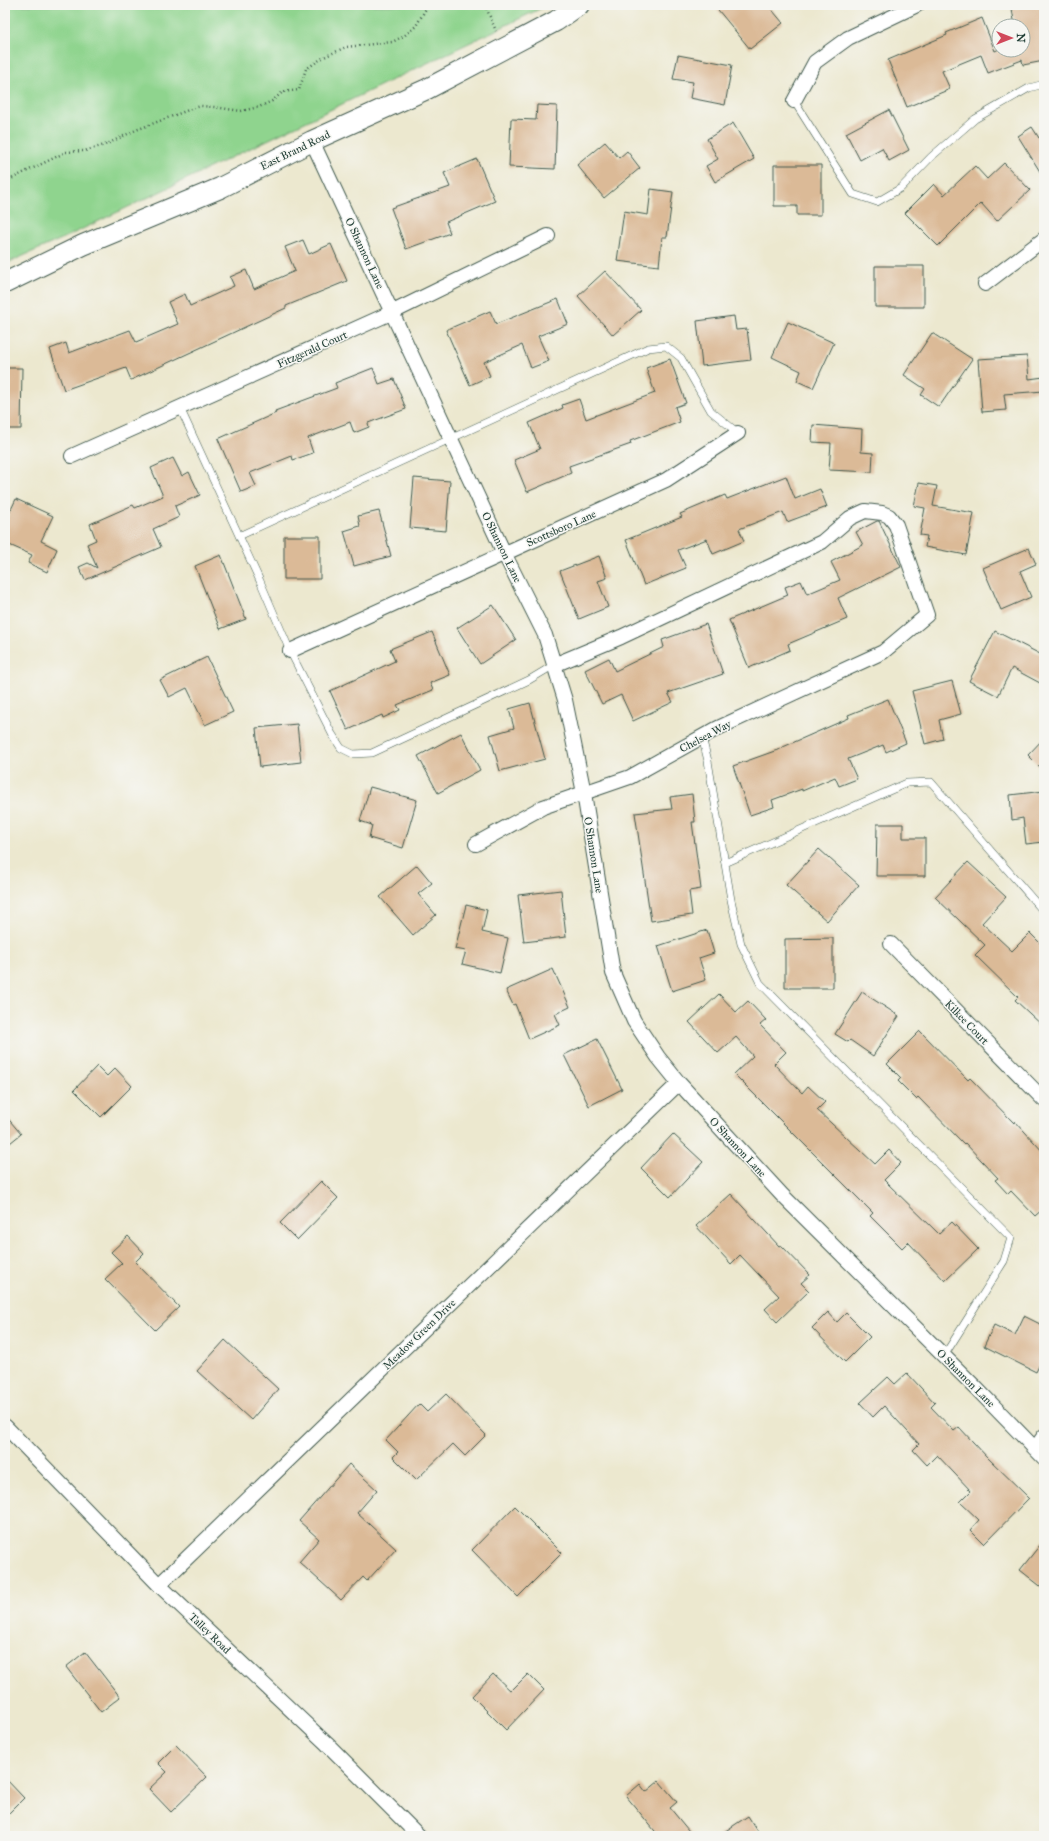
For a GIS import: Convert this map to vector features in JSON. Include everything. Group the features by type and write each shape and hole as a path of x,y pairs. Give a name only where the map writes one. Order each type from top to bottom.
{"main road":[{"name":"East Brand Road","path":"5,283 82,245 220,188 312,141 427,89 556,21 579,5"}],"street":[{"path":"794,101 815,62 848,38 917,5"},
{"name":"O Shannon Lane","path":"312,141 504,553 545,635 565,700 584,792 613,973 634,1021 658,1057 679,1083 782,1195 1039,1453"},
{"name":"Fitzgerald Court","path":"72,456 393,312 548,236"},
{"path":"985,284 1044,239"},
{"name":"Scottsboro Lane","path":"290,651 666,480 738,433"},
{"name":"Chelsea Way","path":"476,844 543,807 630,777 702,737 883,652 927,615 896,525 889,516 882,512 865,511 850,518 822,542 614,640 554,665"},
{"name":"Kilkee Court","path":"891,944 1044,1100"},
{"name":"Meadow Green Drive","path":"159,1585 679,1083"},
{"name":"Talley Road","path":"5,1426 159,1585 327,1744 419,1836"},
{"path":"1039,1453 1044,1436"}],"lane":[{"path":"794,101 853,194 877,202 901,188 930,157 975,120 1029,88 1044,84"},
{"path":"239,536 452,440 648,348 666,346 681,358 711,411 738,433"},
{"path":"180,408 290,651 332,734 341,748 352,754 362,755 372,753 529,680 554,665"},
{"path":"702,737 708,761 725,863 741,944 760,983 1011,1238 1004,1261 944,1356"},
{"path":"725,863 907,783 931,782 1044,912"}],"path":[{"path":"5,182 66,152 84,151 105,145 136,130 190,109 208,106 241,111 259,107 272,101 283,92 299,90 306,69 324,57 346,47 392,42 404,36 416,26 428,5"},
{"path":"485,5 504,48"}],"green space":[{"path":"5,5 548,5 66,237 5,264"}],"building":[{"path":"714,5 768,5 783,23 750,49"},
{"path":"1034,5 1044,5 1044,61 1023,65 1022,60 988,73 981,55 942,71 950,89 907,107 888,60 947,35 946,33 982,18 991,41 991,58 1031,58 1031,18 1014,18 1012,9"},
{"path":"678,55 732,65 725,105 690,98 693,82 673,79"},
{"path":"537,105 557,106 555,169 509,167 511,119 536,120"},
{"path":"889,110 909,150 889,161 882,148 860,160 846,133"},
{"path":"733,123 754,159 715,182 706,166 718,159 707,139"},
{"path":"1032,127 1039,138 1044,135 1044,178 1018,136"},
{"path":"605,142 619,158 627,151 640,168 604,198 577,165"},
{"path":"477,159 495,201 446,222 450,233 406,249 391,208 450,187 444,173"},
{"path":"1004,163 1030,190 997,221 981,203 938,246 905,213 934,184 944,195 975,166 987,179"},
{"path":"774,165 821,165 821,215 797,215 797,206 774,206"},
{"path":"651,189 673,192 667,237 662,237 659,266 617,261 624,211 648,215"},
{"path":"303,240 309,254 331,244 347,281 286,306 286,308 131,380 126,368 64,390 50,349 66,343 69,353 130,330 136,342 178,324 168,302 185,294 190,306 234,286 230,277 246,270 254,289 295,271 285,247"},
{"path":"875,266 924,266 924,307 875,307"},
{"path":"605,271 641,310 613,335 578,296"},
{"path":"558,299 568,324 538,336 549,361 531,368 522,345 484,362 490,376 470,385 446,330 490,311 496,324"},
{"path":"734,316 736,330 747,329 751,360 702,366 697,321"},
{"path":"788,322 834,343 813,388 797,381 801,371 772,357"},
{"path":"932,333 972,359 939,407 921,395 925,389 904,375"},
{"path":"1027,356 1029,379 1044,377 1044,391 1004,394 1006,410 982,412 978,359"},
{"path":"670,359 686,403 675,407 680,422 630,441 631,444 569,466 571,473 527,492 514,460 540,449 529,423 563,408 562,405 579,399 586,419 655,393 646,368"},
{"path":"5,368 22,368 21,429 5,429"},
{"path":"373,368 379,384 394,379 406,409 368,423 369,427 354,433 350,422 308,438 313,453 293,460 292,456 250,473 256,486 241,492 218,439 276,413 275,411 337,388 335,383"},
{"path":"813,425 862,429 861,452 873,453 872,472 829,470 831,443 812,442"},
{"path":"173,458 182,476 189,472 200,495 175,506 179,517 153,529 161,547 85,580 79,567 88,563 97,568 87,544 96,540 90,524 133,505 135,508 163,496 151,468"},
{"path":"786,476 795,499 820,489 827,507 787,522 783,512 739,529 744,541 713,554 707,539 678,550 686,568 644,585 626,540 682,517 680,514 725,495 727,499"},
{"path":"414,478 450,481 446,531 410,528"},
{"path":"919,483 937,486 933,506 974,513 966,555 925,547 927,536 920,535 925,508 914,506"},
{"path":"16,499 53,516 41,541 57,549 47,572 28,563 32,555 5,543 5,522"},
{"path":"379,511 391,556 354,566 344,531 360,526 358,516"},
{"path":"879,521 901,567 838,598 847,619 788,644 790,650 749,668 729,620 788,595 785,587 801,581 807,594 840,580 831,562 863,545 856,532"},
{"path":"284,536 320,536 320,579 284,579"},
{"path":"1029,548 1036,564 1020,571 1031,597 1001,610 983,568"},
{"path":"221,555 246,619 220,629 195,566"},
{"path":"599,556 607,578 598,581 608,607 579,619 560,571"},
{"path":"493,605 516,640 480,664 457,628"},
{"path":"706,624 723,674 668,693 673,702 633,721 621,695 602,704 585,670 609,658 615,671 664,647 662,640"},
{"path":"995,631 1044,656 1044,675 1040,683 1012,668 998,696 969,681"},
{"path":"432,632 450,675 430,683 433,690 397,705 400,710 383,718 382,715 348,730 330,691 395,661 390,649"},
{"path":"207,657 233,712 205,725 187,688 169,697 160,680"},
{"path":"952,681 961,714 939,720 943,739 925,744 912,691"},
{"path":"888,699 906,743 886,752 883,745 848,759 857,779 839,786 835,777 802,791 802,789 772,800 774,807 750,815 733,766 783,748 849,718 848,715"},
{"path":"530,703 545,759 500,771 490,735 514,728 509,709"},
{"path":"297,724 301,762 260,767 256,728"},
{"path":"461,733 480,770 438,793 418,756"},
{"path":"1044,738 1044,771 1028,755"},
{"path":"370,787 417,800 403,848 369,838 372,825 360,821"},
{"path":"1044,791 1044,842 1026,844 1023,818 1012,820 1010,795"},
{"path":"692,794 695,822 692,822 701,889 689,891 692,915 651,921 635,813 672,809 670,797"},
{"path":"877,824 903,824 903,838 925,838 925,876 876,876"},
{"path":"819,849 859,885 827,921 786,885"},
{"path":"968,862 1006,897 982,923 1012,951 1030,933 1044,947 1044,1027 1015,1000 1018,997 975,955 985,945 935,897"},
{"path":"417,865 432,883 418,894 436,915 413,935 380,897"},
{"path":"561,890 566,937 524,942 518,895"},
{"path":"466,905 487,910 482,932 508,938 500,973 462,964 466,951 455,949"},
{"path":"707,930 714,953 699,958 706,980 672,991 658,946"},
{"path":"833,938 833,988 785,988 785,939"},
{"path":"553,969 570,1007 555,1014 560,1025 529,1039 515,1004 513,1005 506,990"},
{"path":"862,992 899,1016 873,1056 850,1040 848,1042 835,1034"},
{"path":"719,994 736,1012 748,1001 766,1020 760,1025 786,1052 774,1064 802,1093 808,1086 825,1102 817,1110 875,1164 889,1150 901,1163 884,1180 939,1234 952,1222 978,1249 945,1281 908,1242 902,1248 870,1216 873,1213 734,1074 753,1056 736,1037 718,1053 689,1022"},
{"path":"920,1031 968,1080 970,1078 1014,1123 1015,1121 1044,1153 1044,1208 1035,1216 1011,1191 1008,1194 995,1180 998,1178 918,1097 916,1099 898,1081 901,1078 887,1064"},
{"path":"597,1039 622,1089 589,1106 564,1055"},
{"path":"97,1066 107,1076 115,1068 132,1086 101,1117 74,1090"},
{"path":"5,1115 21,1134 5,1147"},
{"path":"673,1134 703,1162 670,1197 641,1168"},
{"path":"321,1181 338,1198 297,1240 280,1223"},
{"path":"731,1194 779,1246 781,1245 810,1275 801,1283 809,1291 777,1322 765,1309 779,1296 740,1255 731,1264 696,1226"},
{"path":"128,1236 144,1253 135,1262 179,1307 155,1330 105,1279 122,1263 111,1252"},
{"path":"828,1312 837,1322 846,1313 870,1337 845,1362 812,1328"},
{"path":"1024,1316 1044,1326 1044,1356 1036,1372 984,1346 994,1325 1015,1335"},
{"path":"225,1340 278,1389 251,1420 197,1371"},
{"path":"907,1373 935,1403 931,1407 954,1431 959,1427 1029,1498 984,1544 970,1530 979,1520 960,1502 971,1491 937,1455 927,1465 913,1450 919,1444 884,1406 873,1417 860,1403 888,1377 895,1384"},
{"path":"446,1394 486,1435 465,1456 453,1444 416,1480 393,1457 398,1452 386,1440 419,1404 427,1412"},
{"path":"349,1464 377,1490 357,1513 396,1549 367,1581 363,1577 341,1600 299,1562 319,1539 299,1521"},
{"path":"515,1506 562,1553 518,1597 472,1550"},
{"path":"1044,1540 1044,1589 1020,1570"},
{"path":"85,1652 120,1697 101,1712 66,1667"},
{"path":"493,1674 511,1691 528,1674 544,1690 506,1730 472,1696"},
{"path":"176,1745 207,1777 171,1812 149,1789 167,1772 158,1763"},
{"path":"5,1778 24,1798 5,1817"},
{"path":"659,1781 677,1802 670,1808 693,1836 659,1836 626,1796 640,1784 646,1792"},
{"path":"748,1816 761,1836 718,1836"}]}
